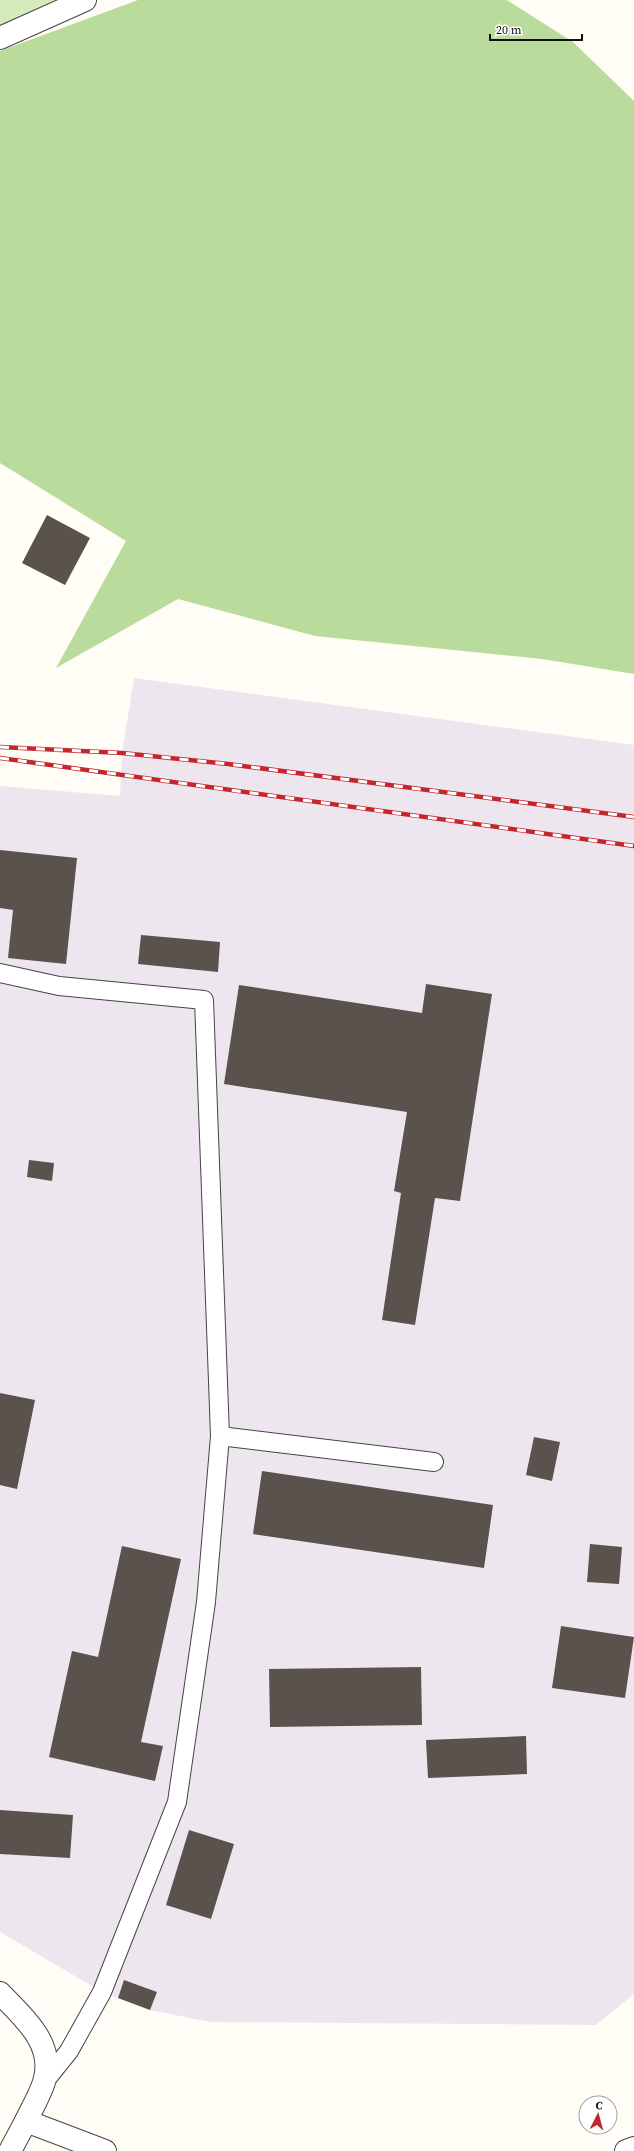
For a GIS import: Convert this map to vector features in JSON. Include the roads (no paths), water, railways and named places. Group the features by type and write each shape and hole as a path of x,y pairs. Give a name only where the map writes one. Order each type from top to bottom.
{"street":[{"path":"0,38 85,0"},
{"path":"0,1993 35,2031 46,2054 45,2081 10,2151"},
{"path":"26,2121 105,2151"},
{"path":"626,2151 634,2148"}],"lane":[{"path":"0,973 59,986 204,1000 220,1436 206,1602 177,1802 102,1992 69,2051 45,2081"},
{"path":"220,1436 434,1462"}],"railway":[{"path":"0,747 122,753 228,764 634,817"},
{"path":"0,758 634,846"}]}
